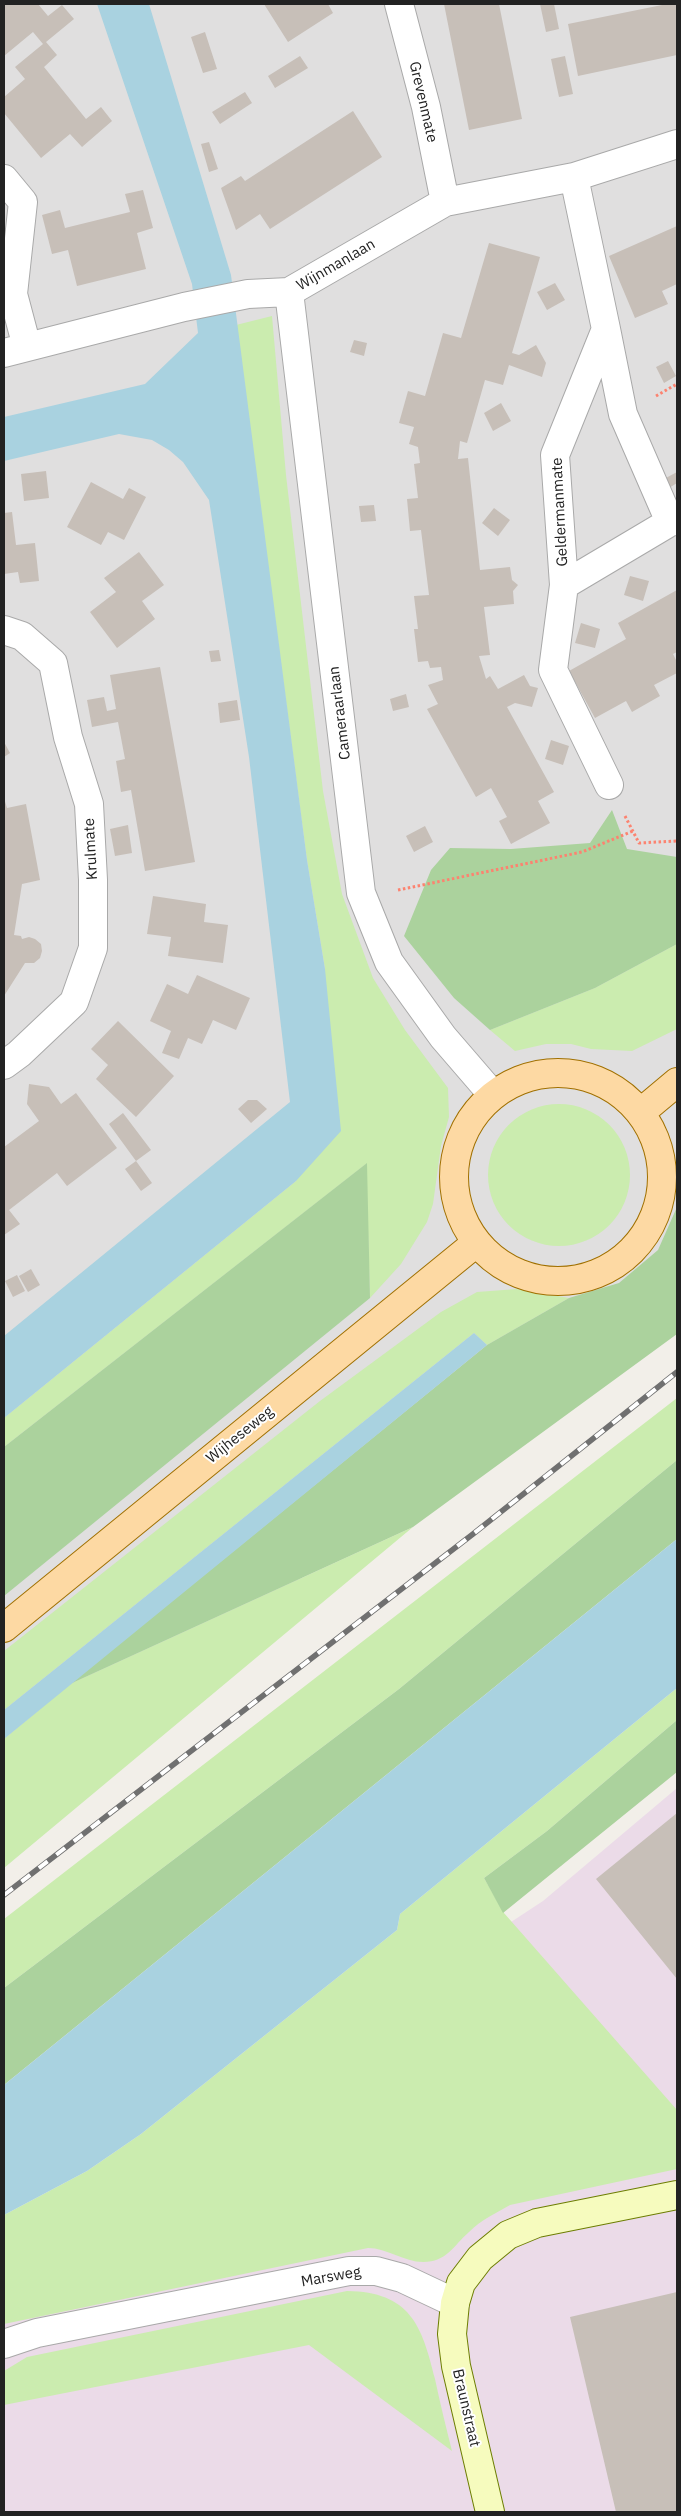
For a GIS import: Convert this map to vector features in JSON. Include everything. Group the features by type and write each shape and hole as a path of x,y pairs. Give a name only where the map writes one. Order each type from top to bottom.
{"main road":[{"path":"553,1072 586,1076 616,1090 640,1113 657,1145 662,1181 654,1216 636,1246 614,1264 607,1269 573,1281 537,1280 503,1267 476,1243 457,1206 453,1165 466,1126 492,1095 521,1078 553,1072"},
{"path":"640,1113 677,1082"},
{"name":"Wijheseweg","path":"4,1628 476,1243"}],"street":[{"name":"Grevenmate","path":"399,4 426,108 445,202"},
{"name":"Wijnmanlaan","path":"15,350 184,307 248,294 289,292 445,202 574,177 677,144"},
{"name":"Geldermanmate","path":"564,585 674,522 623,414 574,177"},
{"path":"4,179 23,202 13,294 15,350"},
{"name":"Cameraarlaan","path":"289,292 361,893 389,962 444,1037 492,1095"},
{"name":"Geldermanmate","path":"606,329 555,454 564,585 553,670 609,785"},
{"name":"Krulmate","path":"4,630 22,636 53,663 68,737 89,804 93,880 93,948 74,1002 19,1054 4,1065"},
{"path":"455,2303 461,2283 480,2258 508,2235 537,2222 677,2196"},
{"name":"Marsweg","path":"4,2344 37,2333 349,2271 376,2271 402,2278 455,2303"},
{"name":"Braunstraat","path":"455,2303 452,2334 456,2366 490,2512"}],"path":[{"path":"609,785 639,843 677,841"},
{"path":"365,902 417,884 472,876 582,852 633,831"}],"shaded area":[{"path":"4,4 677,4 677,1295 4,1802"},
{"path":"677,1788 677,2512 4,2512 4,2255 543,1901"}],"green space":[{"path":"272,316 286,475 323,791 342,894 373,978 405,1030 448,1088 449,1117 441,1146 433,1204 427,1222 401,1264 370,1298 366,1164 4,1447 4,1418 296,1181 325,969 307,860 236,325"},
{"path":"612,810 627,849 677,857 677,944 595,988 490,1030 454,998 404,936 431,870 450,848 511,849 590,843"},
{"path":"677,944 677,1029 632,1051 591,1049 571,1044 546,1044 515,1051 490,1030 595,988"},
{"path":"559,1104 573,1105 586,1109 610,1124 625,1148 629,1161 629,1189 625,1202 610,1226 586,1241 573,1245 559,1246 545,1245 532,1241 508,1226 493,1202 489,1189 488,1175 489,1161 493,1148 508,1124 532,1109 545,1105"},
{"path":"367,1163 370,1298 4,1596 4,1447"},
{"path":"677,1207 677,1334 413,1527 70,1684 487,1345 569,1298 619,1283 658,1250"},
{"path":"517,1289 569,1298 487,1345 474,1333 4,1710 4,1651 320,1401 441,1312 477,1292"},
{"path":"677,1398 677,1460 399,1689 4,1988 4,1919"},
{"path":"677,1460 677,1539 4,2085 4,1988 399,1689"},
{"path":"413,1527 4,1868 4,1739 70,1684"},
{"path":"677,1688 677,1720 547,1831 484,1878 504,1913 677,2110 677,2169 510,2205 478,2224 444,2256 431,2261 416,2261 382,2250 368,2248 4,2324 4,2215 87,2171 141,2134 397,1930 400,1914"},
{"path":"677,1720 677,1772 503,1913 484,1878 547,1831"},
{"path":"347,2291 368,2293 386,2298 399,2305 410,2315 425,2343 452,2451 309,2345 4,2405 4,2371 27,2357"}],"water":[{"path":"97,4 149,4 231,275 307,860 325,969 341,1131 296,1181 4,1418 4,1336 290,1102 249,757 209,500 183,462 169,450 152,440 119,434 4,461 4,417 145,384 198,333 192,284"},
{"path":"474,1333 487,1345 4,1739 4,1710"},
{"path":"677,1539 677,1688 400,1914 397,1930 141,2134 87,2171 4,2215 4,2085"}],"building":[{"path":"4,4 38,4 48,16 62,5 74,19 46,42 57,55 44,67 86,119 101,107 112,121 82,147 70,134 41,158 4,113 4,97 25,79 15,67 43,44 33,32 4,56"},
{"path":"264,4 328,4 333,13 288,42"},
{"path":"444,4 499,4 522,119 469,130"},
{"path":"540,4 554,4 559,29 546,32"},
{"path":"667,4 677,4 677,55 578,76 568,24"},
{"path":"205,32 217,69 203,73 191,37"},
{"path":"300,56 308,68 275,88 268,76"},
{"path":"565,56 573,94 559,97 551,59"},
{"path":"245,92 252,103 220,124 212,112"},
{"path":"353,111 382,157 270,229 260,214 236,230 221,188 241,176 245,181"},
{"path":"209,142 218,169 209,172 201,144"},
{"path":"143,190 153,228 137,233 146,269 77,286 68,250 52,254 42,215 60,210 65,228 130,212 125,194"},
{"path":"677,226 677,284 662,291 668,304 635,318 609,256"},
{"path":"489,243 540,257 512,353 519,355 536,345 546,363 542,377 509,365 503,385 485,380 467,443 460,441 458,459 468,458 480,570 510,567 512,580 518,585 513,591 514,604 484,607 490,655 479,656 486,679 490,676 498,689 524,675 530,686 538,688 532,707 515,703 507,707 554,792 538,801 550,823 511,844 499,821 507,817 491,788 476,797 427,709 438,704 428,685 443,680 441,667 430,668 428,661 418,662 414,629 418,629 414,596 429,595 421,530 410,531 407,499 418,498 414,464 420,463 418,447 409,444 414,427 399,423 408,391 425,396 443,333 461,338"},
{"path":"555,283 565,300 547,310 537,292"},
{"path":"354,340 367,343 364,356 350,352"},
{"path":"668,361 676,376 664,383 656,367"},
{"path":"501,403 511,421 493,431 484,413"},
{"path":"46,471 49,498 24,501 21,474"},
{"path":"677,472 677,483 669,488 664,479"},
{"path":"91,482 123,499 129,488 146,497 124,540 108,532 101,545 67,527"},
{"path":"374,505 376,521 361,522 359,506"},
{"path":"494,508 510,520 498,536 482,523"},
{"path":"12,512 16,545 35,543 39,581 20,583 18,572 4,574 4,513"},
{"path":"139,552 164,585 142,601 155,619 117,648 90,612 116,592 104,578"},
{"path":"630,576 649,581 643,601 624,595"},
{"path":"677,590 677,652 673,654 677,662 677,673 654,685 660,696 632,712 626,701 595,718 569,671 626,639 618,623"},
{"path":"581,623 600,629 595,648 575,643"},
{"path":"219,650 221,661 211,662 209,651"},
{"path":"160,667 195,862 145,871 131,790 121,792 116,761 125,759 118,722 92,727 87,700 104,697 107,711 116,709 110,675"},
{"path":"406,694 409,707 393,711 390,699"},
{"path":"237,700 240,720 220,723 218,703"},
{"path":"551,740 569,746 563,765 545,759"},
{"path":"4,742 10,753 4,757"},
{"path":"4,798 7,808 26,804 40,880 22,884 14,935 21,936 22,939 29,937 35,939 41,944 42,951 40,958 34,963 25,963 4,996"},
{"path":"128,825 132,853 115,856 110,829"},
{"path":"425,826 433,842 414,852 406,836"},
{"path":"153,896 206,904 204,922 228,925 223,963 168,956 171,937 147,934"},
{"path":"197,975 250,998 236,1030 213,1020 202,1044 188,1038 179,1059 162,1053 171,1031 150,1021 167,984 188,994"},
{"path":"118,1021 174,1076 136,1117 96,1079 108,1065 91,1049"},
{"path":"29,1084 49,1087 61,1104 76,1093 117,1148 67,1186 57,1173 9,1210 20,1224 4,1235 4,1147 39,1121 27,1104"},
{"path":"248,1100 257,1100 267,1109 251,1123 238,1109"},
{"path":"123,1113 151,1150 136,1161 109,1124"},
{"path":"136,1161 152,1183 141,1191 125,1169"},
{"path":"31,1269 40,1285 28,1292 19,1276"},
{"path":"17,1275 25,1291 13,1297 5,1281"},
{"path":"677,1813 677,1979 596,1879"},
{"path":"677,2292 677,2512 616,2512 570,2317"}],"railway":[{"path":"4,1895 473,1534 677,1372"}]}
